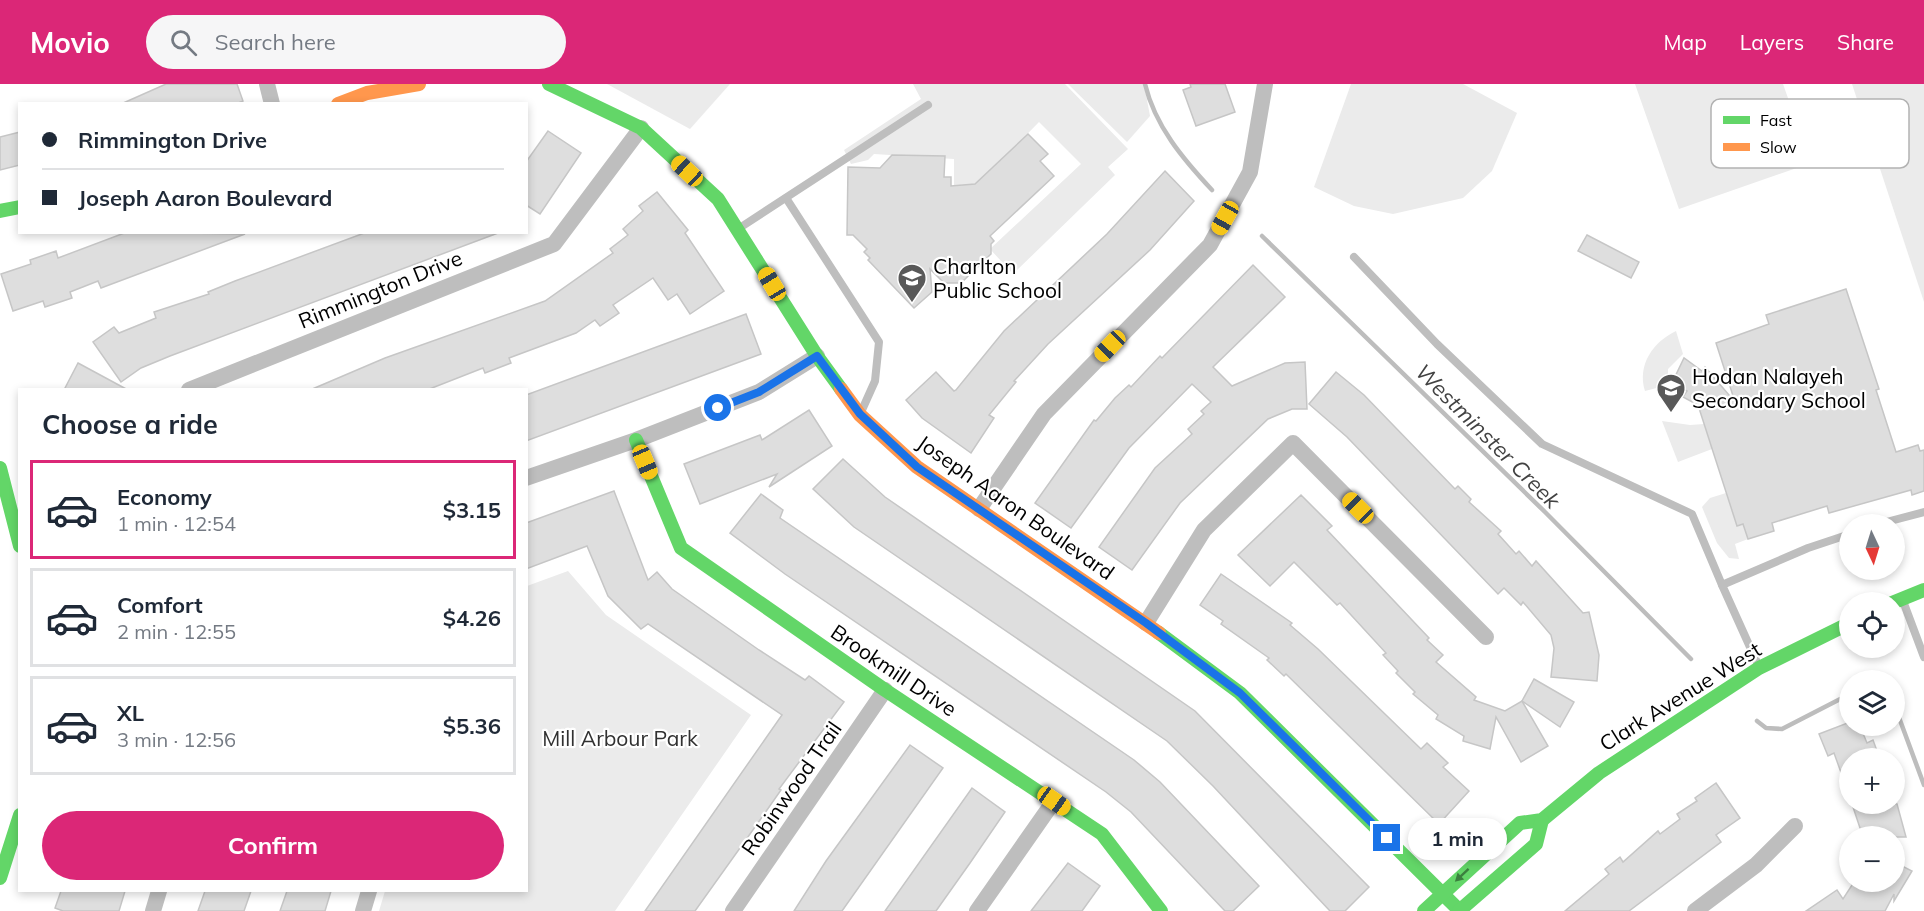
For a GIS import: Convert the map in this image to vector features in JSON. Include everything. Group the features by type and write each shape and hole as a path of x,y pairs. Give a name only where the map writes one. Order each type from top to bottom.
{"street":[{"path":"267,84 272,102"},
{"path":"343,102 367,93 419,84"},
{"name":"Joseph Aaron Boulevard","path":"549,84 641,128 718,200 817,356 860,414 917,467 1146,623 1240,693 1460,911"},
{"path":"979,509 1044,414 1210,245 1250,172 1265,84"},
{"name":"Rimmington Drive","path":"194,388 554,244 641,128"},
{"path":"0,210 18,207"},
{"path":"528,477 636,440 759,392 817,356"},
{"name":"Brookmill Drive","path":"636,440 681,548 885,690 1102,834 1161,911"},
{"path":"1146,623 1204,530 1293,443 1486,637"},
{"path":"0,468 18,538"},
{"path":"1905,598 1924,590"},
{"name":"Clark Avenue West","path":"1424,911 1520,823 1542,820 1599,773 1760,668 1839,628"},
{"name":"Robinwood Trail","path":"733,911 885,690"},
{"path":"977,911 1054,801"},
{"path":"1460,911 1536,844 1542,820"},
{"path":"0,878 18,821"},
{"path":"1695,911 1756,865 1795,826"},
{"path":"153,911 159,892"},
{"path":"363,911 369,892"}],"lane":[{"path":"738,229 928,105"},
{"path":"786,198 879,342 875,381 860,414"},
{"path":"1354,257 1437,344 1542,444 1692,514 1760,668"},
{"path":"1905,517 1924,512"},
{"path":"1722,585 1808,548 1839,538"},
{"path":"1905,618 1924,657"}],"green space":[{"path":"607,84 730,84 690,129"},
{"path":"913,84 1065,84 1128,149 1108,167 1115,175 1013,274 990,249 1081,164 1039,122 963,200 954,196 954,159 874,154 868,160 851,164 844,150 921,99"},
{"path":"1068,84 1144,84 1150,116 1127,142"},
{"path":"1351,84 1463,84 1517,113 1492,171 1463,198 1393,214 1354,206 1314,187"},
{"path":"1635,84 1783,84 1788,99 1711,99 1711,168 1797,168 1679,209"},
{"path":"1852,84 1924,84 1924,302 1880,168 1909,168 1909,99 1857,99"},
{"path":"1676,331 1683,354 1668,369 1668,385 1645,391 1643,372 1649,355 1660,341"},
{"path":"1662,421 1690,425 1704,424 1712,449 1678,462"},
{"path":"1726,493 1737,525 1743,524 1748,539 1735,544 1739,559 1729,558 1717,543 1702,507 1710,498"},
{"name":"Mill Arbour Park","path":"568,571 606,615 751,715 615,911 379,911 385,892 528,892 528,586"}],"building":[{"path":"166,84 237,84 243,101 241,102 126,102"},
{"path":"1190,84 1225,84 1235,112 1196,126 1183,90 1191,87"},
{"path":"548,131 581,153 540,214 528,206 528,159"},
{"path":"18,132 18,166 0,170 0,137"},
{"path":"1028,134 1048,154 1040,161 1054,176 990,236 994,241 991,244 991,254 961,283 944,283 930,269 932,292 914,308 868,260 870,258 864,252 867,249 853,235 847,235 848,167 880,168 892,155 945,156 944,177 951,177 951,186 975,184"},
{"path":"1165,171 1194,201 1150,250 1048,344 1014,381 1016,382 989,415 994,418 971,453 922,418 906,400 936,372 954,391 956,390 1004,331 1107,234"},
{"path":"657,192 688,230 685,233 724,291 690,314 677,294 668,300 653,278 613,305 619,313 600,326 595,320 576,333 509,358 511,363 485,373 483,368 432,388 315,388 385,358 545,301 613,253 610,249 628,235 623,229 643,211 639,206"},
{"path":"122,234 245,234 101,288 98,281 70,292 72,298 45,307 43,301 13,311 1,274 31,264 30,260 56,251 58,258"},
{"path":"362,234 495,234 170,356 141,368 121,382 93,342 114,327 119,333 156,318 154,312 209,294 208,292"},
{"path":"1587,235 1639,262 1631,278 1578,251"},
{"path":"1253,265 1285,297 1213,367 1232,386 1285,363 1305,362 1307,409 1292,409 1268,419 1180,503 1132,570 1099,547 1155,468 1192,434 1188,429 1204,414 1201,411 1211,402 1192,384 1129,448 1071,528 1035,503 1094,420 1096,421 1115,398 1129,385 1131,387 1160,356 1162,358"},
{"path":"1846,289 1879,389 1876,390 1896,452 1918,445 1920,451 1924,450 1924,491 1912,495 1911,490 1829,513 1827,506 1772,523 1774,531 1748,539 1743,524 1737,526 1698,405 1683,397 1687,391 1672,383 1684,358 1702,371 1705,367 1735,402 1716,343 1769,324 1766,315"},
{"path":"746,314 761,354 528,440 528,394"},
{"path":"78,363 124,388 65,388"},
{"path":"1336,372 1364,395 1455,489 1458,486 1471,499 1469,502 1501,531 1498,534 1516,554 1519,551 1532,566 1536,561 1583,613 1589,612 1599,655 1597,681 1551,677 1554,648 1551,635 1523,602 1521,605 1504,588 1498,594 1347,437 1309,404"},
{"path":"809,410 832,446 769,487 777,474 700,504 684,464 760,435 762,440"},
{"path":"843,459 885,497 1195,711 1369,887 1345,911 1330,911 1213,786 1167,741 854,527 813,489"},
{"path":"614,491 648,580 657,572 672,589 759,650 805,680 809,676 844,702 779,789 781,790 695,911 645,911 782,715 648,624 641,629 608,596 587,546 528,568 528,522"},
{"path":"761,494 783,510 780,518 1134,760 1160,782 1259,886 1233,911 1225,911 1131,812 1106,792 785,574 730,533"},
{"path":"1301,495 1332,526 1327,530 1443,655 1436,662 1476,697 1474,700 1505,711 1522,701 1548,746 1521,762 1496,717 1490,749 1463,741 1464,736 1436,719 1438,715 1413,694 1415,692 1396,673 1398,671 1383,655 1386,653 1340,603 1337,605 1294,562 1270,586 1238,555"},
{"path":"1221,574 1292,623 1290,625 1318,649 1421,749 1427,743 1448,763 1443,767 1469,791 1439,824 1286,674 1284,676 1267,660 1269,658 1221,624 1223,621 1200,605"},
{"path":"1534,679 1574,702 1560,727 1522,701"},
{"path":"1839,726 1839,736 1864,736 1867,743 1873,740 1876,748 1839,748 1839,767 1834,753 1828,756 1819,734"},
{"path":"910,745 943,768 842,911 794,911 826,861"},
{"path":"1716,783 1740,818 1716,835 1721,842 1629,911 1565,911 1609,874 1605,869 1620,857 1623,862 1658,831 1660,834 1680,819 1677,814 1697,801 1695,798"},
{"path":"972,788 1005,812 970,863 936,911 885,911"},
{"path":"1855,814 1900,814 1903,826 1859,826"},
{"path":"1068,863 1100,886 1082,911 1031,911"},
{"path":"1905,868 1912,871 1905,883"},
{"path":"1837,890 1843,899 1848,892 1899,892 1894,901 1894,894 1885,911 1806,911"},
{"path":"61,892 125,892 119,911 63,911 55,908"},
{"path":"205,892 251,892 244,911 198,911"},
{"path":"287,892 331,892 325,911 280,911"}],"waterway":[{"name":"Westminster Creek","path":"1145,84 1156,114 1171,141 1212,190"},
{"name":"Westminster Creek","path":"1262,236 1545,512 1691,659"},
{"name":"Westminster Creek","path":"1757,721 1766,728 1782,729 1839,700"},
{"name":"Westminster Creek","path":"1905,734 1924,785"}],"traffic: fast":[{"path":"549,84 641,128 718,199 817,356 841,389"},
{"path":"0,211 18,207"},
{"path":"636,440 681,548 885,690 1102,834 1161,911"},
{"path":"0,468 18,538"},
{"path":"1905,598 1924,590"},
{"path":"1424,911 1520,823 1542,820 1599,773 1759,668 1839,628"},
{"path":"1159,633 1240,693 1460,911"},
{"path":"1459,911 1536,844 1542,820"},
{"path":"0,878 18,821"}],"traffic: slow":[{"path":"343,102 367,93 419,84"},
{"path":"841,389 860,415 917,467 1159,633"}],"place":[{"name":"Charlton Public School","path":"912,304"},
{"name":"Hodan Nalayeh Secondary School","path":"1671,414"}],"route":[{"path":"718,408 759,392 817,356 860,414 917,467 1146,623 1240,693 1387,838"}]}
